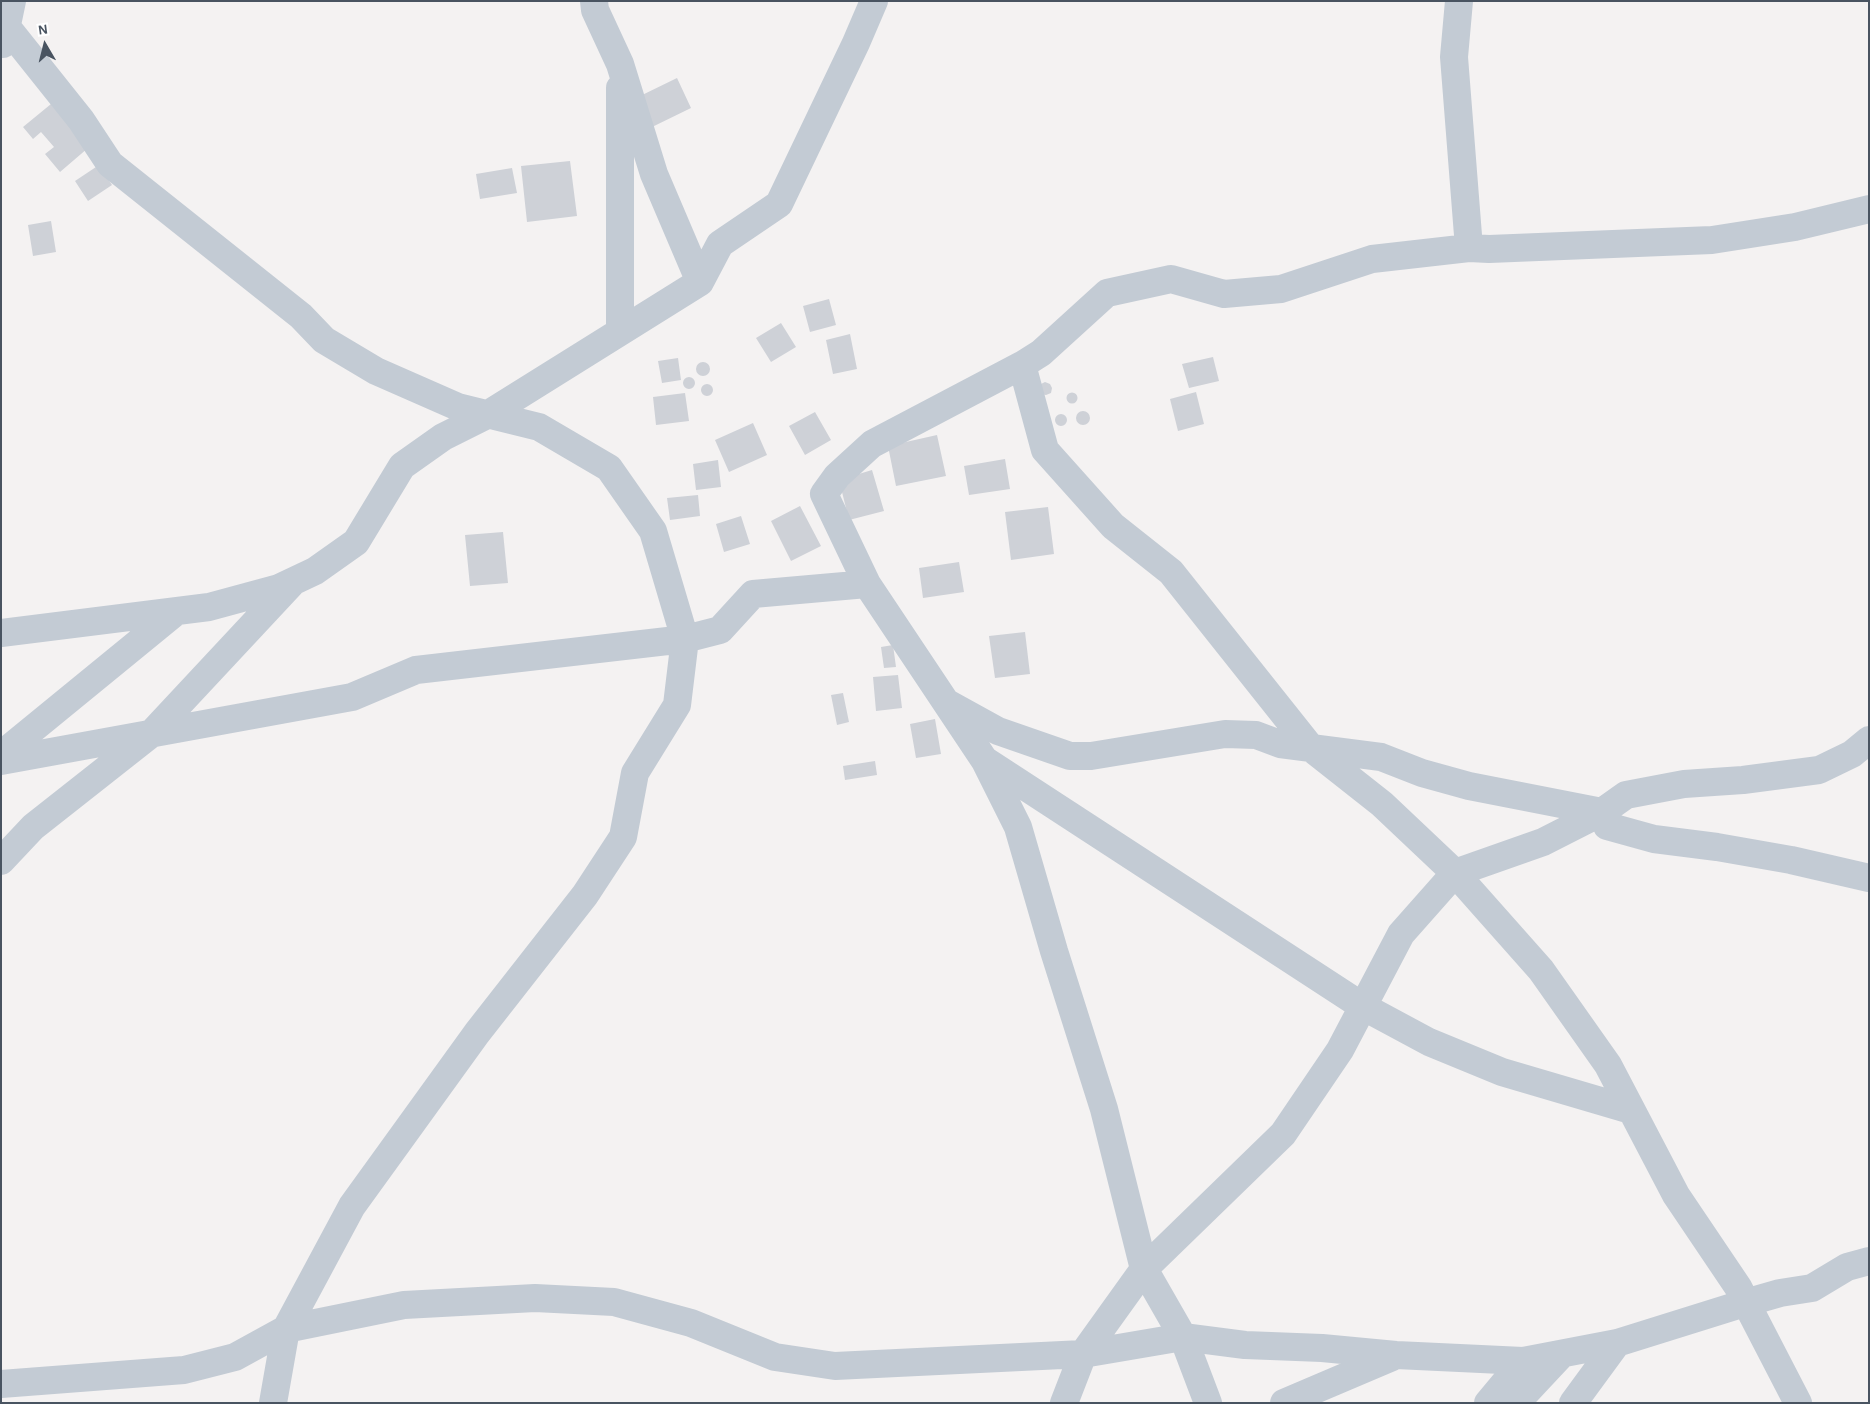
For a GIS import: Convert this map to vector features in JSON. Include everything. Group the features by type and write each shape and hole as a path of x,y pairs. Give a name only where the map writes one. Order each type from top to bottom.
{"street":[{"path":"12,1 3,34 81,120 110,164 301,316 320,336 376,371 458,407 539,427 609,468 653,531 685,639 677,705 635,773 623,837 585,895 477,1033 352,1206 286,1329 273,1403"},
{"path":"594,1 595,10 620,64 654,174 700,282"},
{"path":"1,633 209,607 279,588 315,571 356,542 402,466 443,437 486,415 700,282 720,244 779,204 874,1"},
{"path":"1459,1 1454,57 1469,248"},
{"path":"620,64 620,332"},
{"path":"1208,1403 1183,1337 1144,1269 1104,1109 1054,951 1018,827 985,761 867,584 824,494 838,476 872,444 1022,365 1041,352 1107,293 1170,279 1224,294 1281,288 1372,259 1469,248 1489,249 1712,240 1795,227 1869,209"},
{"path":"1022,365 1045,450 1113,526 1172,572 1311,748 1382,804 1455,873 1541,970 1608,1065 1676,1195 1738,1287 1798,1403"},
{"path":"1,861 33,827 151,734 294,581"},
{"path":"1,761 352,697 416,670 685,639 720,630 753,594 867,584"},
{"path":"1,755 177,611"},
{"path":"946,702 998,731 1070,756 1091,756 1225,734 1256,734 1280,744 1381,758 1422,773 1469,786 1602,812"},
{"path":"1064,1403 1083,1354 1144,1269 1283,1134 1340,1050 1401,934 1455,873 1543,842 1602,812 1626,794 1684,784 1743,780 1819,770 1852,754 1869,740"},
{"path":"985,761 1362,1006 1429,1042 1502,1072 1631,1110"},
{"path":"1602,812 1607,826 1654,838 1791,860 1869,878"},
{"path":"1,1384 184,1370 235,1357 286,1329 404,1305 535,1298 614,1302 691,1323 775,1356 834,1366 1083,1354 1183,1337 1245,1345 1523,1361 1616,1343 1780,1293 1812,1288 1847,1267 1869,1261"},
{"path":"1573,1403 1616,1343"},
{"path":"1516,1403 1562,1354"},
{"path":"1284,1403 1396,1355"},
{"path":"1488,1403 1523,1361"}],"building":[{"path":"677,78 691,108 650,128 636,98"},
{"path":"51,104 88,148 60,172 45,154 54,147 41,132 33,139 23,127"},
{"path":"570,161 577,216 527,222 521,166"},
{"path":"99,165 112,185 88,201 75,181"},
{"path":"512,168 517,193 480,199 476,174"},
{"path":"51,221 56,252 33,256 28,225"},
{"path":"829,299 836,325 810,332 803,306"},
{"path":"781,323 796,347 771,362 756,338"},
{"path":"850,334 857,369 833,374 826,340"},
{"path":"1213,357 1219,381 1189,388 1182,364"},
{"path":"678,358 681,380 662,383 658,361"},
{"path":"703,362 708,364 710,369 708,374 703,376 698,374 696,369 698,364"},
{"path":"687,377 691,377 695,383 691,389 687,389 683,385 683,381"},
{"path":"1045,382 1050,384 1052,388 1051,393 1046,395 1041,394 1041,384"},
{"path":"705,384 709,384 713,390 709,396 705,396 701,392 701,388"},
{"path":"1196,392 1204,424 1178,431 1170,399"},
{"path":"685,393 689,421 656,425 653,397"},
{"path":"1070,393 1074,393 1077,398 1076,402 1070,403 1067,400 1067,396"},
{"path":"1083,411 1088,413 1090,418 1088,423 1083,425 1078,423 1076,418 1078,413"},
{"path":"815,412 831,440 805,455 789,426"},
{"path":"1063,414 1066,415 1066,425 1059,426 1056,425 1055,418 1056,415"},
{"path":"753,423 767,455 729,472 715,440"},
{"path":"937,435 946,476 896,486 888,446"},
{"path":"1005,459 1010,489 969,495 964,466"},
{"path":"718,460 721,487 696,490 693,464"},
{"path":"872,470 884,511 849,520 839,480"},
{"path":"698,495 700,516 670,520 667,498"},
{"path":"800,506 821,546 791,561 771,521"},
{"path":"1048,507 1054,554 1011,560 1005,512"},
{"path":"741,516 750,544 724,552 716,524"},
{"path":"503,532 508,583 470,586 465,535"},
{"path":"959,562 964,592 923,598 919,568"},
{"path":"1025,632 1030,674 995,678 989,636"},
{"path":"893,645 896,667 884,668 881,647"},
{"path":"898,675 902,708 876,711 873,677"},
{"path":"843,693 849,722 837,725 831,695"},
{"path":"935,719 941,754 916,758 910,724"},
{"path":"875,761 877,775 845,780 843,766"}]}
